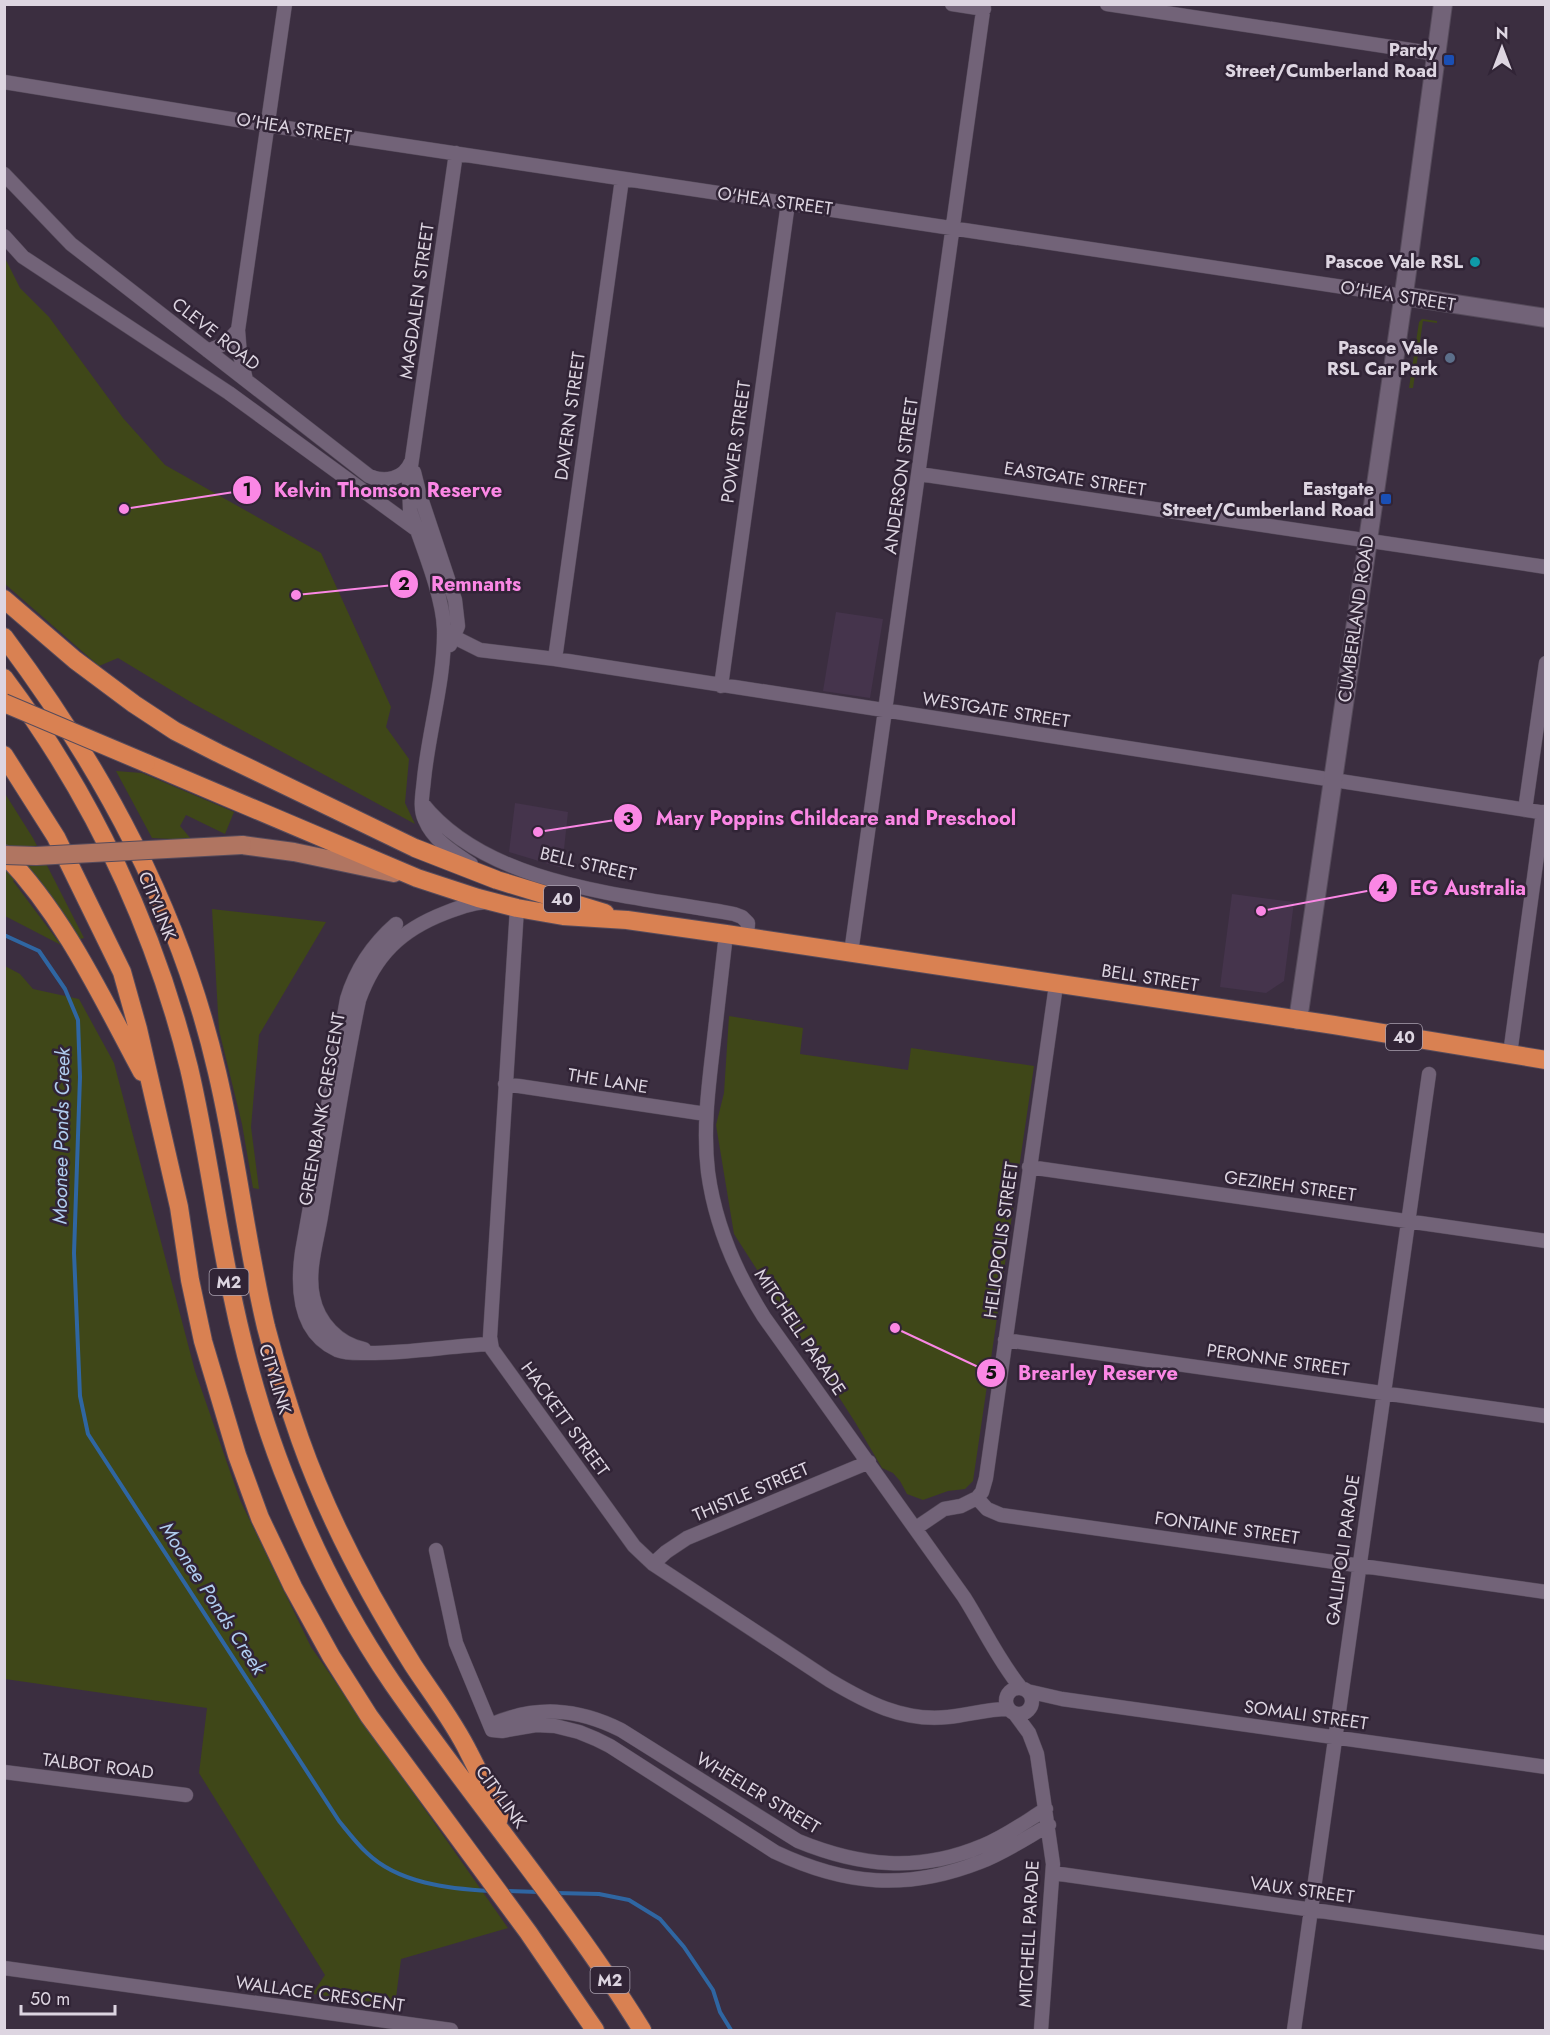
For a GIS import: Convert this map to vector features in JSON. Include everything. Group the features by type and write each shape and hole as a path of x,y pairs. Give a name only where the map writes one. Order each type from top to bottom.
{"highway":[{"name":"BELL STREET","path":"4,599 89,672 175,730 415,848 497,880 627,920"},
{"path":"4,637 53,705 115,805 146,865 169,919 188,967 217,1072 266,1325 301,1442 324,1498 356,1565 385,1620 468,1750 519,1857"},
{"name":"CITYLINK","path":"4,678 52,746 96,824 121,873 156,961 191,1077 245,1355 290,1489 325,1567 386,1673 575,1931 619,1993 642,2031"},
{"name":"BELL STREET","path":"4,703 417,878 491,902 563,916 627,920 747,937 1298,1020 1545,1060"},
{"name":"M2","path":"4,755 56,837 122,972 154,1095 179,1207 190,1280 203,1341 237,1455 260,1518 293,1587 331,1656 369,1716 528,1932 595,2031"},
{"path":"4,854 22,872 71,941 154,1095"}],"main road":[{"name":"CUMBERLAND ROAD","path":"1298,1020 1443,4"},
{"name":"O'HEA STREET","path":"1403,296 1545,318"},
{"path":"4,854 36,856 242,845 294,852 417,878"}],"street":[{"path":"246,380 240,355 238,330 285,4"},
{"path":"952,4 984,7"},
{"path":"1107,4 1437,54"},
{"name":"ANDERSON STREET","path":"851,953 984,7"},
{"name":"O'HEA STREET","path":"4,82 268,125 1403,296"},
{"name":"MAGDALEN STREET","path":"449,634 409,500 409,480 456,153"},
{"name":"CLEVE ROAD","path":"4,174 71,244 363,471 376,479 387,480 400,476 408,469 414,454"},
{"name":"DAVERN STREET","path":"555,659 622,179"},
{"name":"POWER STREET","path":"721,686 788,203"},
{"path":"4,236 23,256 229,393 417,530"},
{"path":"208,351 226,343 238,330"},
{"name":"MAGDALEN STREET","path":"414,454 414,469 419,492 455,600 458,621 449,634 441,668 423,797 424,818 437,839 497,880"},
{"name":"EASTGATE STREET","path":"919,474 1545,567"},
{"name":"WESTGATE STREET","path":"449,634 480,650 555,659 885,712 1544,812"},
{"path":"1525,810 1545,663"},
{"name":"BELL STREET","path":"423,797 448,829 471,845 508,865 551,880 583,887 734,914 742,917 748,923 747,937"},
{"path":"1510,1054 1544,812"},
{"name":"GREENBANK CRESCENT","path":"387,1353 355,1347 334,1334 316,1308 311,1286 359,1000 369,975 379,960 389,947 408,931 461,907 491,902"},
{"path":"490,1344 517,908"},
{"name":"GREENBANK CRESCENT","path":"396,924 377,942 359,969 347,999 298,1284 303,1308 313,1329 328,1344 344,1352 387,1353 490,1344"},
{"name":"MITCHELL PARADE","path":"726,934 706,1114 707,1154 712,1192 726,1243 738,1272 764,1317 916,1528 979,1620 1004,1666 1037,1755 1049,1825 1053,1873 1041,2031"},
{"name":"HELIOPOLIS STREET","path":"977,1498 985,1486 1056,985"},
{"name":"GALLIPOLI PARADE","path":"1294,2031 1429,1074"},
{"name":"THE LANE","path":"505,1084 706,1114"},
{"name":"GEZIREH STREET","path":"1029,1167 1545,1241"},
{"name":"PERONNE STREET","path":"1005,1340 1545,1416"},
{"name":"HACKETT STREET","path":"490,1344 634,1545 653,1564 829,1680 868,1702 896,1713 927,1718 954,1716 982,1710 1014,1698"},
{"name":"THISTLE STREET","path":"653,1564 687,1538 869,1462"},
{"path":"916,1528 944,1509 961,1506 977,1498"},
{"name":"FONTAINE STREET","path":"977,1498 987,1509 1001,1515 1545,1592"},
{"path":"436,1550 456,1643 491,1728 502,1731 545,1725 579,1732 610,1746 775,1852 804,1866 847,1878 892,1881 954,1871 981,1862 1049,1825"},
{"name":"MITCHELL PARADE","path":"1014,1698 1031,1697 1029,1733"},
{"name":"SOMALI STREET","path":"1014,1698 1062,1699 1545,1767"},
{"name":"SOMALI STREET","path":"1030,1707 1047,1700 1062,1699"},
{"name":"WHEELER STREET","path":"491,1728 519,1716 552,1711 565,1711 599,1719 621,1730 798,1841 822,1851 867,1862 907,1864 967,1852 1010,1832 1046,1809"},
{"name":"TALBOT ROAD","path":"4,1772 186,1795"},
{"name":"VAUX STREET","path":"1053,1873 1545,1942"},
{"name":"WALLACE CRESCENT","path":"4,1968 451,2031"}],"shaded area":[{"path":"836,612 883,619 870,698 823,691"},
{"path":"515,803 568,812 562,868 509,852"},
{"path":"1232,894 1294,902 1284,981 1266,993 1220,987"}],"green space":[{"path":"5,258 20,288 49,317 123,418 165,465 321,553 391,707 386,727 409,759 405,803 415,824 194,704 118,658 99,666 5,584"},
{"path":"1422,319 1437,321 1437,323 1423,321 1413,388 1409,388 1419,322"},
{"path":"116,771 142,773 234,812 225,834 186,815 180,826 192,840 152,838"},
{"path":"4,792 33,838 84,938 80,939 26,869 13,881 61,945 5,916"},
{"path":"212,909 326,922 259,1035 251,1127 259,1189 253,1188 242,1124 219,1030"},
{"path":"5,966 20,974 33,989 79,999 114,1063 195,1371 240,1500 311,1647 508,1928 401,1959 395,2005 312,1994 325,1975 199,1773 207,1708 5,1679"},
{"path":"729,1016 803,1028 800,1054 908,1070 911,1048 1034,1066 973,1481 965,1489 948,1491 923,1500 907,1494 893,1473 882,1468 734,1234 716,1125 724,1093"}],"waterway":[{"name":"Moonee Ponds Creek","path":"4,935 39,951 65,989 78,1020 80,1077 74,1253 80,1396 88,1434 339,1821 356,1842 380,1863 409,1878 441,1886 491,1891"},
{"name":"Moonee Ponds Creek","path":"505,1891 539,1892"},
{"name":"Moonee Ponds Creek","path":"556,1893 599,1894 629,1900 660,1919 684,1947 713,1990 720,2012 731,2030"}],"place":[{"name":"Pardy Street/Cumberland Road","path":"1449,60"},
{"name":"Pascoe Vale RSL","path":"1475,262"},
{"name":"Pascoe Vale RSL Car Park","path":"1450,358"},
{"name":"Eastgate Street/Cumberland Road","path":"1386,499"},
{"name":"Kelvin Thomson Reserve","path":"124,509"},
{"name":"Remnants","path":"296,595"},
{"name":"Mary Poppins Childcare and Preschool","path":"538,832"},
{"name":"EG Australia","path":"1261,911"},
{"name":"Brearley Reserve","path":"895,1328"}]}
